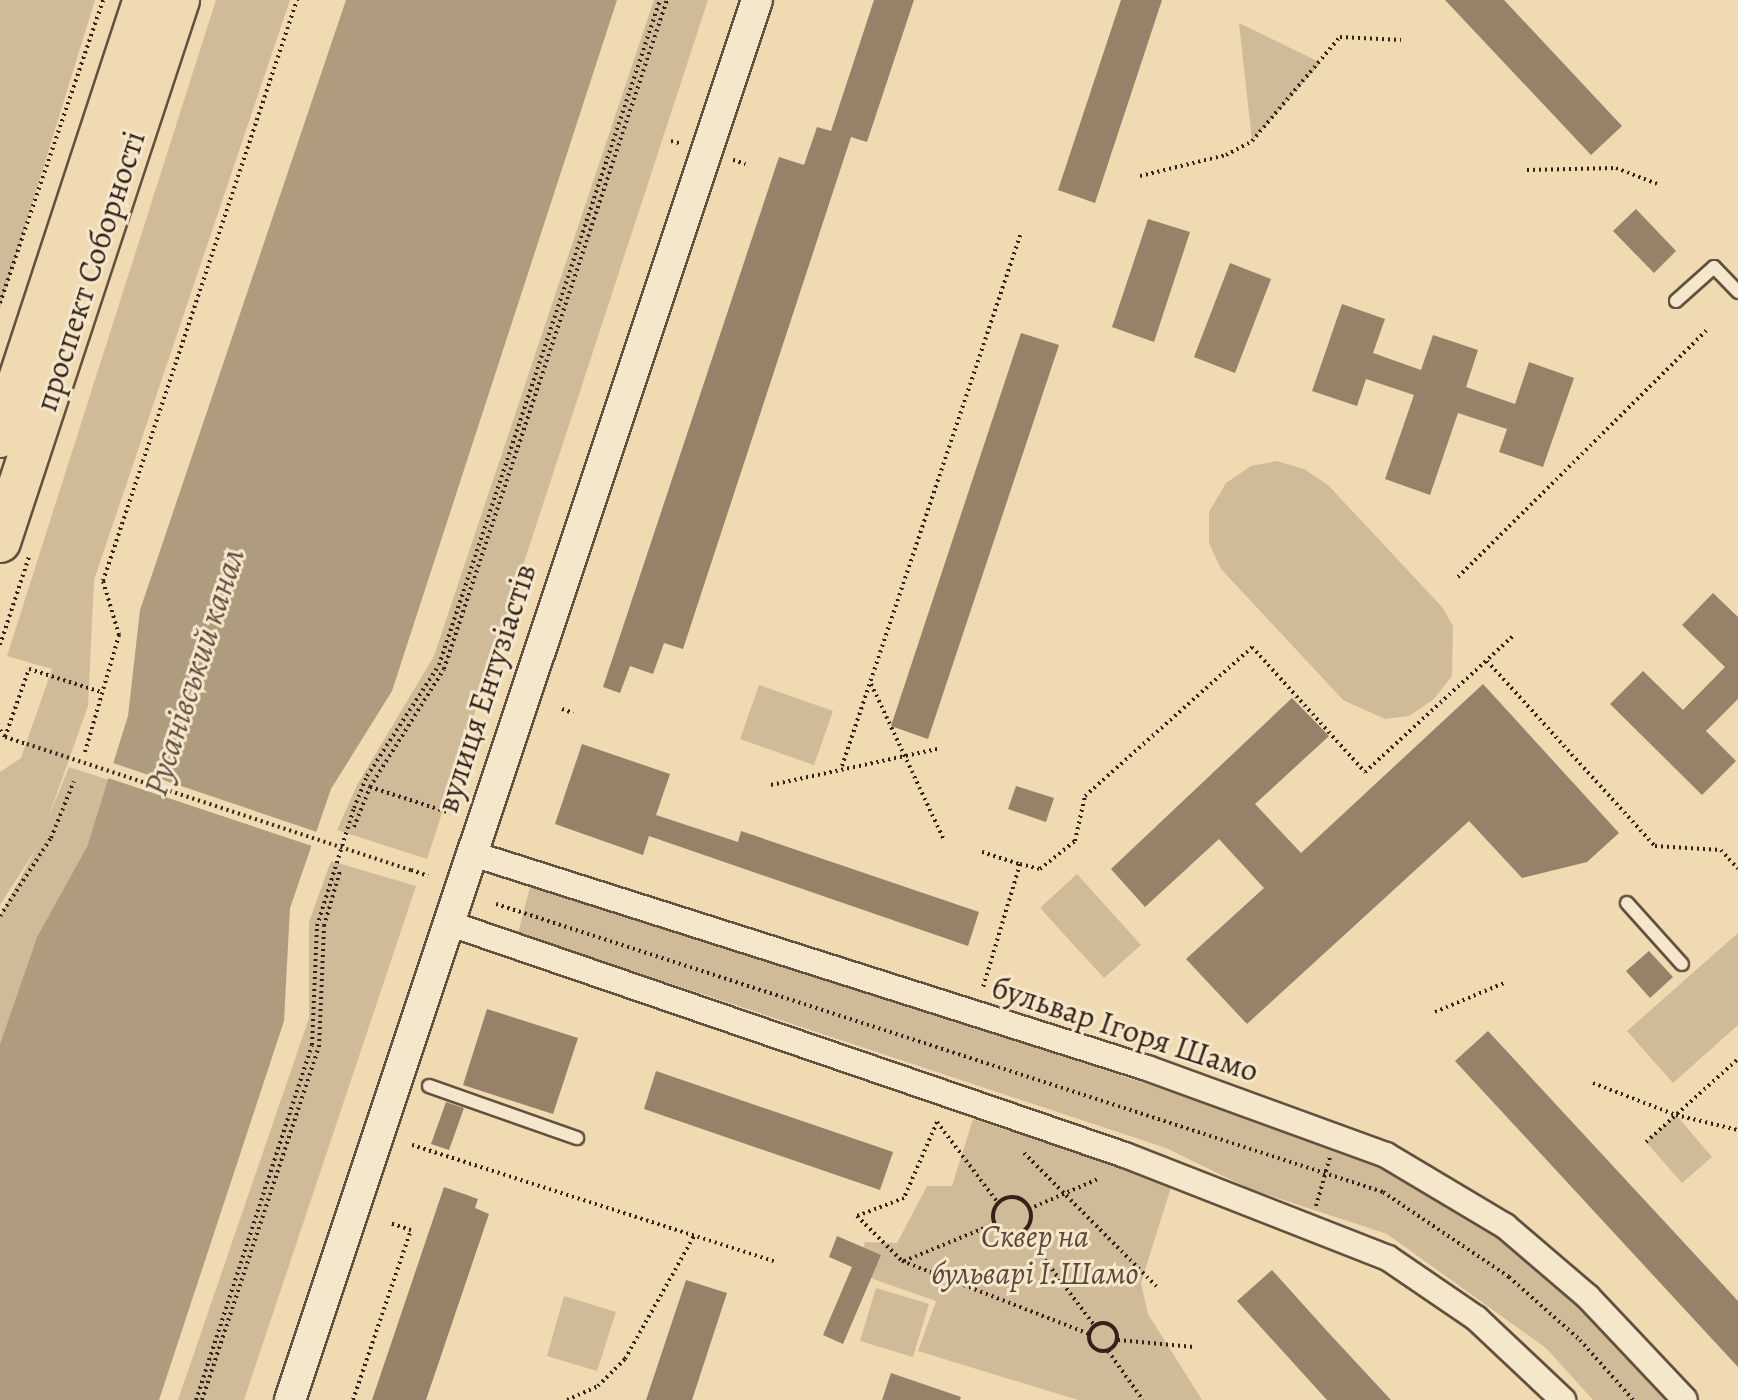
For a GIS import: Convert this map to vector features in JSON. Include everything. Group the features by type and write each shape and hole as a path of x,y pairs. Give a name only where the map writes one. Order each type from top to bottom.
{"highway":[{"name":"проспект Соборності","path":"0,437 144,0"},
{"name":"проспект Соборності","path":"0,542 179,0"}],"street":[{"name":"вулиця Ентузіастів","path":"290,1400 757,0"},
{"name":"бульвар Ігоря Шамо","path":"470,853 1133,1063 1386,1155 1505,1226 1588,1297 1685,1400"},
{"path":"448,923 1095,1145 1310,1225 1388,1258 1476,1318 1563,1400"}],"lane":[{"path":"1676,301 1714,267 1738,292"},
{"path":"1627,903 1682,964"},
{"path":"429,1086 577,1138"}],"path":[{"path":"0,303 103,0"},
{"path":"85,752 119,635 103,581 297,0"},
{"path":"196,1400 312,1045 317,926 354,808 367,776 439,665 660,0"},
{"path":"354,827 370,787 444,669 667,0"},
{"path":"1140,176 1226,155 1252,141 1340,37 1401,40"},
{"path":"1527,170 1616,168 1657,184"},
{"path":"842,766 1021,233"},
{"path":"1458,577 1708,329"},
{"path":"982,852 1040,869 1075,841 1085,796 1252,647 1365,772 1513,636"},
{"path":"1487,661 1655,846 1721,850 1738,869"},
{"path":"5,737 29,669 101,692"},
{"path":"870,682 944,840"},
{"path":"562,709 573,713"},
{"path":"0,730 5,737 428,876"},
{"path":"771,785 842,766 937,749"},
{"path":"0,916 51,838 74,781"},
{"path":"370,787 450,813"},
{"path":"983,987 1020,864"},
{"path":"202,1400 319,1047 324,926 340,871"},
{"path":"496,904 1383,1192 1459,1239 1552,1314 1633,1400"},
{"path":"1435,1012 1504,983"},
{"path":"1646,1142 1738,1059"},
{"path":"1593,1083 1676,1115 1738,1130"},
{"path":"994,1224 998,1203 937,1122 904,1198 857,1216 902,1261 1089,1334"},
{"path":"1310,1225 1336,1135"},
{"path":"412,1145 774,1261"},
{"path":"1024,1153 1157,1287"},
{"path":"1029,1209 1098,1179"},
{"path":"994,1224 1007,1235 1023,1231 1030,1222 1029,1209 1016,1198 998,1203"},
{"path":"353,1400 411,1230 390,1223"},
{"path":"902,1261 994,1224"},
{"path":"1023,1231 1094,1325"},
{"path":"567,1400 598,1386 625,1359 694,1236"},
{"path":"1094,1325 1110,1324 1118,1340"},
{"path":"1094,1325 1089,1334 1093,1347 1108,1351 1143,1400"},
{"path":"1118,1340 1194,1347"},
{"path":"1108,1351 1118,1340"}],"green space":[{"path":"0,0 95,0 0,308"},
{"path":"216,0 290,0 94,580 88,706 46,824 69,767 109,780 86,850 37,937 0,1044 0,915 38,846 0,905 0,772 21,758 52,669 7,656"},
{"path":"654,0 708,0 427,859 337,830 357,785 434,656"},
{"path":"1239,23 1321,63 1252,141"},
{"path":"1277,461 1304,469 1328,485 1442,607 1453,626 1452,676 1434,699 1409,716 1385,719 1343,700 1221,569 1209,543 1209,512 1226,483 1251,466"},
{"path":"759,685 833,711 814,765 740,739"},
{"path":"331,861 416,886 244,1400 178,1400 309,1018 309,922"},
{"path":"1077,874 1141,945 1104,978 1040,908"},
{"path":"531,883 1285,1129 1383,1168 1496,1236 1580,1307 1665,1400 1593,1400 1546,1348 1387,1234 1250,1189 1166,1148 518,933"},
{"path":"1738,933 1738,1025 1673,1083 1627,1031"},
{"path":"1676,1115 1712,1157 1682,1183 1646,1142"},
{"name":"Сквер на бульварі І.Шамо","path":"973,1119 1172,1184 1141,1283 1148,1314 1202,1400 1078,1400 918,1351 936,1301 856,1273 865,1242 897,1243 927,1186 952,1186"},
{"path":"876,1288 929,1304 913,1357 860,1341"},
{"path":"564,1296 616,1312 597,1371 547,1356"}],"water":[{"name":"Русанівський канал","path":"346,0 617,0 392,691 331,789 290,908 284,1021 159,1400 0,1400 0,1044 37,937 87,847 128,716 140,610"}],"pier":[{"path":"110,762 320,833 315,847 105,777"}],"building":[{"path":"874,0 914,0 867,142 851,137 683,649 664,643 653,674 630,666 620,693 603,687 779,157 804,165 817,127 831,131"},
{"path":"1121,0 1162,0 1095,203 1058,190"},
{"path":"1445,0 1504,0 1622,126 1591,155"},
{"path":"1636,209 1676,251 1654,273 1613,231"},
{"path":"1148,219 1190,232 1154,342 1112,327"},
{"path":"1230,263 1271,279 1235,373 1194,357"},
{"path":"1342,304 1385,319 1373,353 1421,370 1433,335 1478,350 1466,387 1515,404 1529,362 1574,378 1543,467 1499,452 1507,429 1458,413 1430,495 1385,479 1414,395 1366,379 1357,406 1312,391"},
{"path":"1021,333 1059,345 928,739 891,726"},
{"path":"1713,593 1738,617 1738,699 1706,731 1736,761 1702,795 1610,704 1643,671 1683,710 1725,667 1682,625"},
{"path":"1483,684 1619,833 1587,862 1522,878 1469,821 1247,1024 1186,959 1264,888 1219,839 1145,907 1111,869 1292,698 1329,736 1255,804 1301,853"},
{"path":"582,744 670,774 656,815 738,842 741,831 979,912 968,946 649,836 643,855 555,824"},
{"path":"1016,786 1054,798 1046,822 1008,809"},
{"path":"1649,951 1673,977 1650,998 1626,971"},
{"path":"487,1009 578,1038 553,1114 463,1085"},
{"path":"1488,1031 1738,1301 1738,1367 1455,1061"},
{"path":"656,1071 893,1152 880,1190 644,1109"},
{"path":"446,1102 464,1108 449,1150 431,1144"},
{"path":"444,1187 478,1199 475,1208 489,1214 426,1400 372,1400"},
{"path":"837,1236 881,1255 843,1344 823,1335 852,1267 829,1257"},
{"path":"1272,1270 1391,1400 1327,1400 1237,1301"},
{"path":"686,1280 727,1293 692,1400 646,1400"},
{"path":"891,1373 961,1397 960,1400 882,1400"}]}
